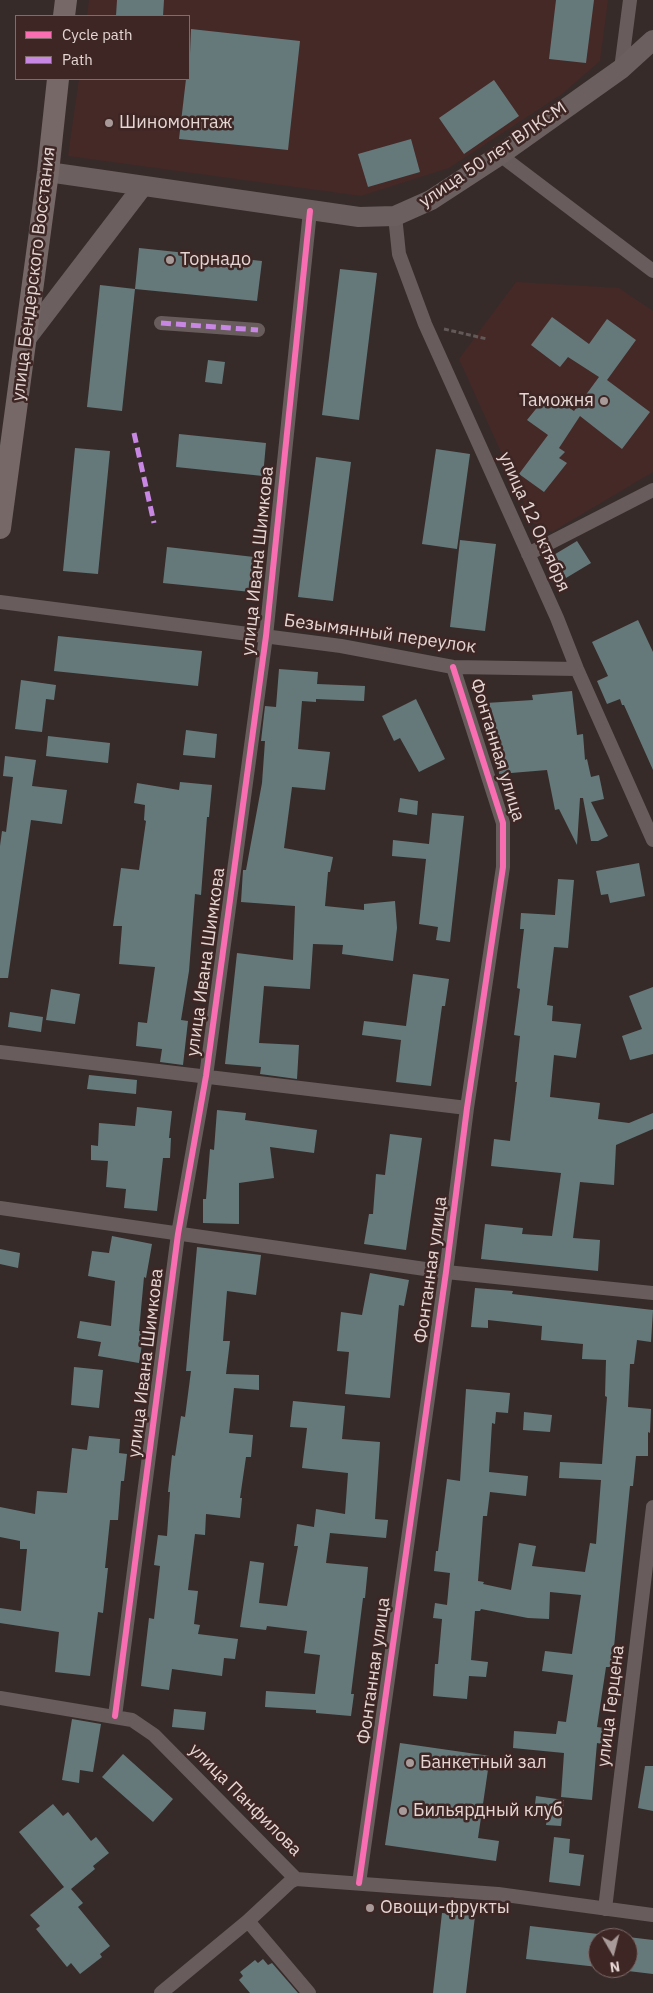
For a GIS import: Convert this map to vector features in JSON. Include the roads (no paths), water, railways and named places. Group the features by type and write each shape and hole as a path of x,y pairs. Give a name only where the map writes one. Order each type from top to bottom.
{"main road":[{"path":"64,15 66,0"},
{"name":"улица Бендерского Восстания","path":"0,528 4,474 26,339 58,80"}],"street":[{"path":"621,69 630,0"},
{"name":"улица 50 лет ВЛКСМ","path":"48,172 310,211 359,217 395,216 431,200 500,155 621,69 653,40"},
{"path":"500,155 653,271"},
{"path":"26,339 143,186"},
{"name":"улица Ивана Шимкова","path":"115,1716 178,1234 206,1076 266,636 310,211"},
{"name":"улица 12 Октября","path":"395,216 399,254 425,324 653,840"},
{"path":"161,323 258,330"},
{"path":"528,554 653,490"},
{"name":"Безымянный переулок","path":"0,602 341,646 453,667 577,669"},
{"name":"Фонтанная улица","path":"360,1883 446,1272 466,1108 503,867 502,823 453,667"},
{"path":"0,1052 466,1108"},
{"path":"0,1208 446,1272 653,1292"},
{"name":"улица Герцена","path":"606,1909 653,1507"},
{"name":"улица Панфилова","path":"0,1698 132,1720 154,1735 296,1879 498,1894 653,1915"},
{"path":"162,1993 248,1921 290,1882 296,1879"},
{"path":"248,1921 309,1993"}],"place":[{"name":"Шиномонтаж","path":"109,123"},
{"name":"Торнадо","path":"170,260"},
{"name":"Таможня","path":"604,401"},
{"name":"Банкетный зал","path":"410,1763"},
{"name":"Бильярдный клуб","path":"403,1811"},
{"name":"Овощи-фрукты","path":"370,1908"}]}
